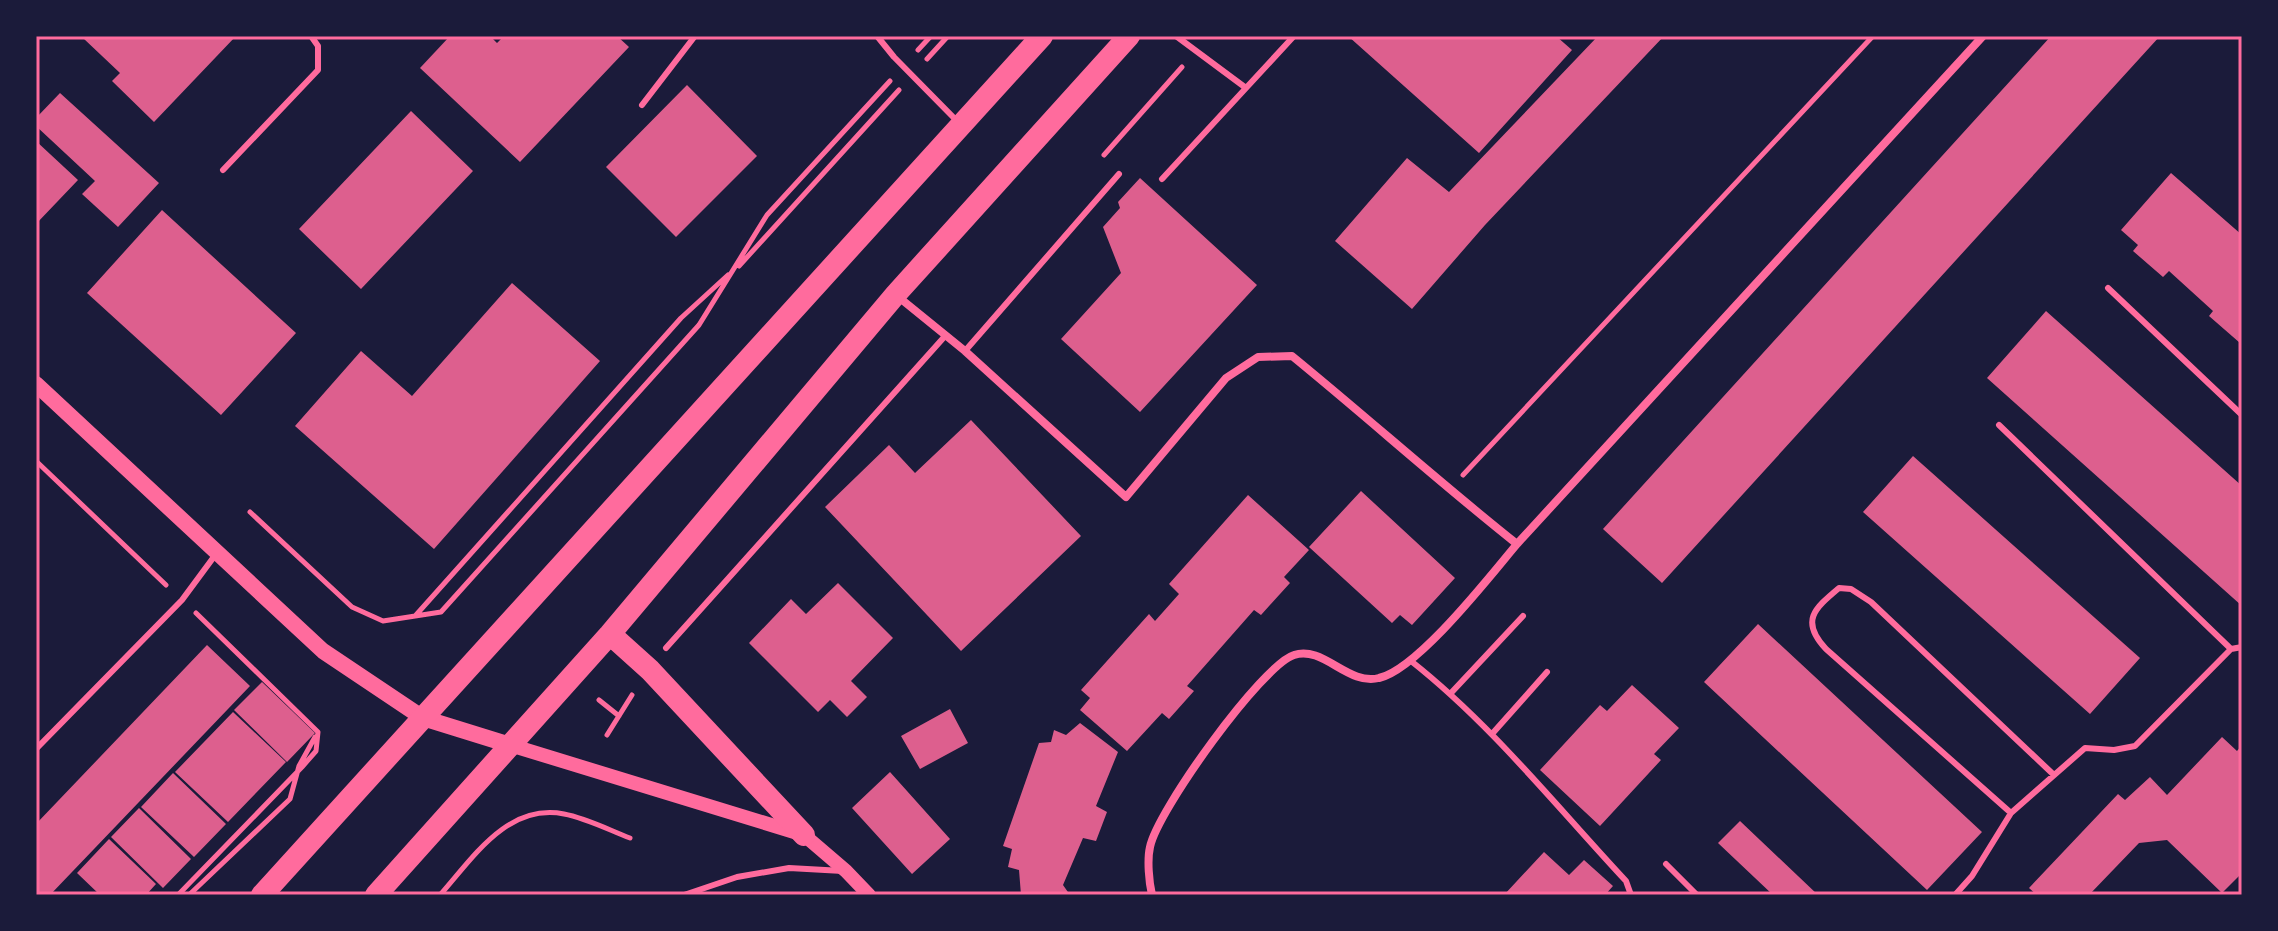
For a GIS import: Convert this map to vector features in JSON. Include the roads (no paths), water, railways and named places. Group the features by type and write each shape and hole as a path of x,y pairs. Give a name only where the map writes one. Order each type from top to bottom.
{"highway":[{"path":"262,895 1042,36"},
{"path":"376,895 610,634 896,294 1129,36"},
{"path":"610,634 650,670 804,835"}],"main road":[{"path":"36,384 323,651 423,718 510,745"}],"street":[{"path":"1152,895 1150,847 1174,795 1204,752 1274,668 1294,655 1311,654 1348,674 1378,679 1411,661 1461,610 1517,544 1983,36"},
{"path":"896,294 965,351 1126,497 1226,378 1258,357 1292,356 1517,544"},
{"path":"510,745 804,835 869,895"}],"lane":[{"path":"223,170 318,70 318,46 311,36"},
{"path":"642,105 695,36"},
{"path":"877,36 961,125"},
{"path":"1176,36 1246,88"},
{"path":"1162,179 1294,36"},
{"path":"965,351 1119,174"},
{"path":"2108,288 2242,415"},
{"path":"666,648 946,335"},
{"path":"1999,425 2231,649"},
{"path":"36,749 182,600 216,554"},
{"path":"2011,813 1814,636 1812,619 1817,606 1839,588 1851,589 1871,602 2054,775"},
{"path":"1451,693 1523,616"},
{"path":"1955,895 1972,876 2011,813 2085,748 2114,750 2135,746 2231,649 2242,647"},
{"path":"1411,661 1451,693 1492,734 1626,881 1631,895"},
{"path":"1492,734 1547,672"},
{"path":"1666,864 1697,895"},
{"path":"684,895 737,877 789,868 846,871"}]}
